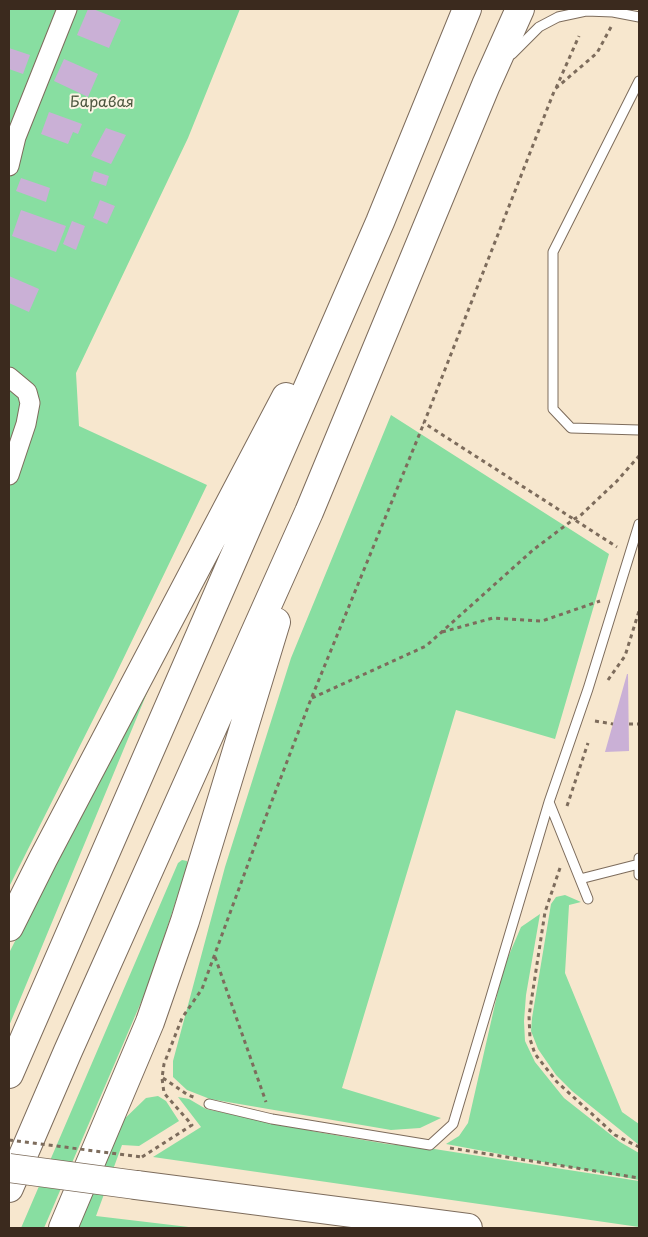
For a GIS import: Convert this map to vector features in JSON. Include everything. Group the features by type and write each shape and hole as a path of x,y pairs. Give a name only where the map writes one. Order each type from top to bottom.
{"main road":[{"path":"9,1074 380,222 467,9"},
{"path":"9,1188 68,1050 309,512 486,85 520,9"},
{"path":"9,928 228,505 380,222"},
{"path":"63,1228 150,1022 182,930 309,512"},
{"path":"9,1168 468,1228"}],"street":[{"path":"9,166 12,137 67,9"},
{"path":"9,377 27,392 30,403 26,424 9,475"}],"lane":[{"path":"486,85 518,46 540,27 558,17 586,11 613,12 639,17"},
{"path":"638,84 553,252 553,409 571,428 639,430"},
{"path":"209,1104 272,1119 430,1145 453,1124 549,802 588,689 639,524"},
{"path":"549,802 588,899"},
{"path":"639,858 639,875"},
{"path":"580,879 639,864"}],"path":[{"path":"555,89 597,52 610,27"},
{"path":"9,1140 142,1157 192,1125 164,1093 162,1078 164,1064 175,1032 182,1018 202,989 311,699 424,424 555,89 580,36"},
{"path":"424,424 630,554"},
{"path":"311,699 426,646 533,550 580,516 611,487 639,456"},
{"path":"441,632 493,618 542,621 618,594"},
{"path":"595,721 613,724"},
{"path":"629,724 639,724"},
{"path":"215,956 272,1119"},
{"path":"162,1078 188,1095"},
{"path":"430,1145 639,1178"}],"green space":[{"name":"Баравая","path":"9,9 240,9 188,138 76,373 79,426 207,485 114,678 9,887"},
{"path":"391,415 609,554 555,739 456,710 342,1088 441,1118 420,1128 391,1130 210,1099 187,1090 173,1077 173,1061 225,867 291,658"},
{"path":"156,662 159,664 9,1026 9,953"},
{"path":"182,860 187,861 187,867 148,986 44,1228 21,1228 178,863"},
{"path":"565,895 581,902 569,905 565,973 622,1112 639,1124 639,1145 572,1091 556,1075 538,1049 531,1031 551,904 556,897"},
{"path":"540,914 526,995 525,1041 535,1062 564,1098 620,1142 639,1153 639,1180 446,1144 459,1136 468,1123 503,969 521,927"},
{"path":"158,1096 166,1101 179,1121 139,1146 122,1145 96,1216 197,1228 68,1228 117,1126 146,1098"},
{"path":"178,1097 189,1099 206,1109 317,1132 639,1181 639,1227 153,1157 201,1127"}],"building":[{"path":"88,9 93,9 121,20 109,48 77,35"},
{"path":"9,48 30,55 23,74 9,69"},
{"path":"64,59 98,74 88,97 54,81"},
{"path":"49,112 82,124 78,134 73,132 68,144 41,134"},
{"path":"106,128 126,135 111,164 91,156"},
{"path":"94,171 109,176 106,186 91,181"},
{"path":"21,178 50,188 46,202 16,191"},
{"path":"100,200 115,206 107,224 93,218"},
{"path":"21,210 66,226 56,252 12,236"},
{"path":"72,221 85,226 76,250 63,244"},
{"path":"9,276 39,289 29,312 9,303"},
{"path":"627,674 629,751 605,752"}]}
